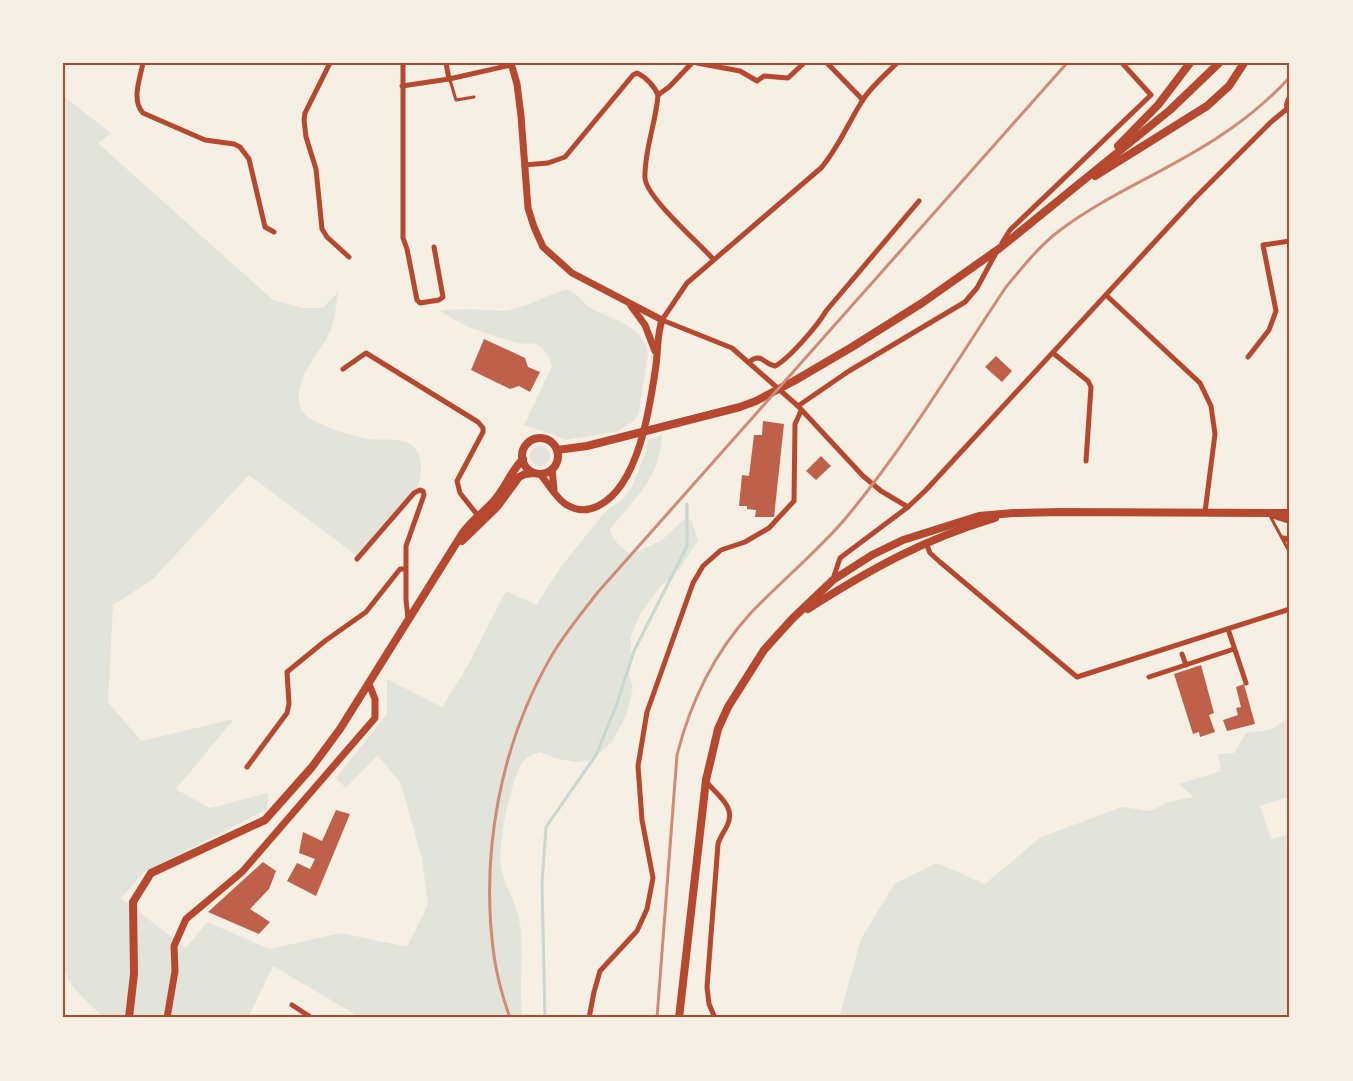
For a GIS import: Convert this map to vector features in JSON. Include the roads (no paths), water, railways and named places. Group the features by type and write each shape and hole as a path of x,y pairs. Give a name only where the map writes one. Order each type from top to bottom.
{"main road":[{"path":"1084,181 1158,105 1190,63"},
{"path":"557,450 587,446 740,407 794,381 932,296 1000,248 1170,110 1219,63"},
{"path":"1084,181 1103,172 1207,106 1229,86 1244,63"},
{"path":"479,518 493,503 516,466 523,459 526,446 536,439 550,441 557,450 558,460"},
{"path":"129,1018 134,974 133,902 151,873 265,820 312,767 340,729 469,524 497,507 519,477 552,470 558,460 587,446"},
{"path":"523,459 528,469 537,473"},
{"path":"792,619 876,567 926,543 962,528 1013,513"},
{"path":"679,1018 706,780 718,729 728,707 764,650 792,619 827,592 833,580 872,555 903,540 979,516 1013,513 1290,513"},
{"path":"1268,513 1290,520"},
{"path":"926,543 942,526"}],"street":[{"path":"143,63 136,97 138,108 143,113 205,140 240,147 249,159 265,227 274,232"},
{"path":"330,63 305,114 306,137 315,169 322,229 327,237 349,257"},
{"path":"403,63 403,238 408,251 417,300 420,303 439,300 442,297 434,247"},
{"path":"446,63 449,79"},
{"path":"658,95 692,63"},
{"path":"697,63 740,71 757,81 764,76 788,78 804,63"},
{"path":"827,63 863,100"},
{"path":"537,473 554,489 566,505 585,510 602,505 614,496 623,485 639,450 657,358 658,330 662,320 687,283 821,168 829,159 873,86 897,63"},
{"path":"589,1018 600,971 637,932 647,909 653,878 642,820 638,766 647,712 693,583 702,566 722,550 745,542 769,528 794,501 795,424 800,409 849,371 965,302 977,288 1010,230 1151,95 1122,63"},
{"path":"402,86 449,79 511,64 517,84 528,208 543,247 572,273 662,320 732,348 800,409 863,476 881,491 908,507"},
{"path":"524,165 548,163 564,157 629,79 637,73 642,75 658,95 646,167 646,185 657,200 713,259"},
{"path":"833,580 840,558 908,507 926,490 1230,162 1289,106"},
{"path":"748,362 755,357 775,366 785,359 919,201"},
{"path":"1248,357 1269,330 1276,311 1263,245 1290,241"},
{"path":"1106,295 1200,383 1212,406 1215,434 1205,512"},
{"path":"630,303 649,334 657,358"},
{"path":"344,369 366,353 478,422 483,432 457,482 460,493 479,518"},
{"path":"1053,353 1088,381 1091,387 1086,461"},
{"path":"552,470 554,489"},
{"path":"357,559 414,493 420,490 424,495 406,546 408,618"},
{"path":"926,543 930,553 940,562 1077,677 1290,609"},
{"path":"248,767 287,713 289,704 287,672 324,641 366,612 400,570 405,569"},
{"path":"1228,629 1246,683"},
{"path":"1149,677 1234,649"},
{"path":"1182,654 1186,665"},
{"path":"167,1018 175,971 174,946 186,919 242,872 375,718 375,699 369,684"},
{"path":"706,780 725,802 729,814 726,828 717,844 708,959 709,1004 715,1018"},
{"path":"292,1005 312,1018"}],"lane":[{"path":"449,79 456,100 474,97"},
{"path":"1268,513 1290,553"},
{"path":"1281,536 1290,538"},
{"path":"1281,536 1290,543"}],"waterway":[{"path":"545,1018 542,883 546,827 596,755 616,706 634,651 687,546 687,504"}],"railway":[{"path":"510,1018 497,972 490,917 492,839 507,762 519,725 552,655 598,592 1067,63"},
{"path":"657,1018 677,755 696,699 724,647 749,615 834,532 867,492 929,405 1006,287 1037,251 1051,237 1078,217 1230,130 1290,77"}]}
